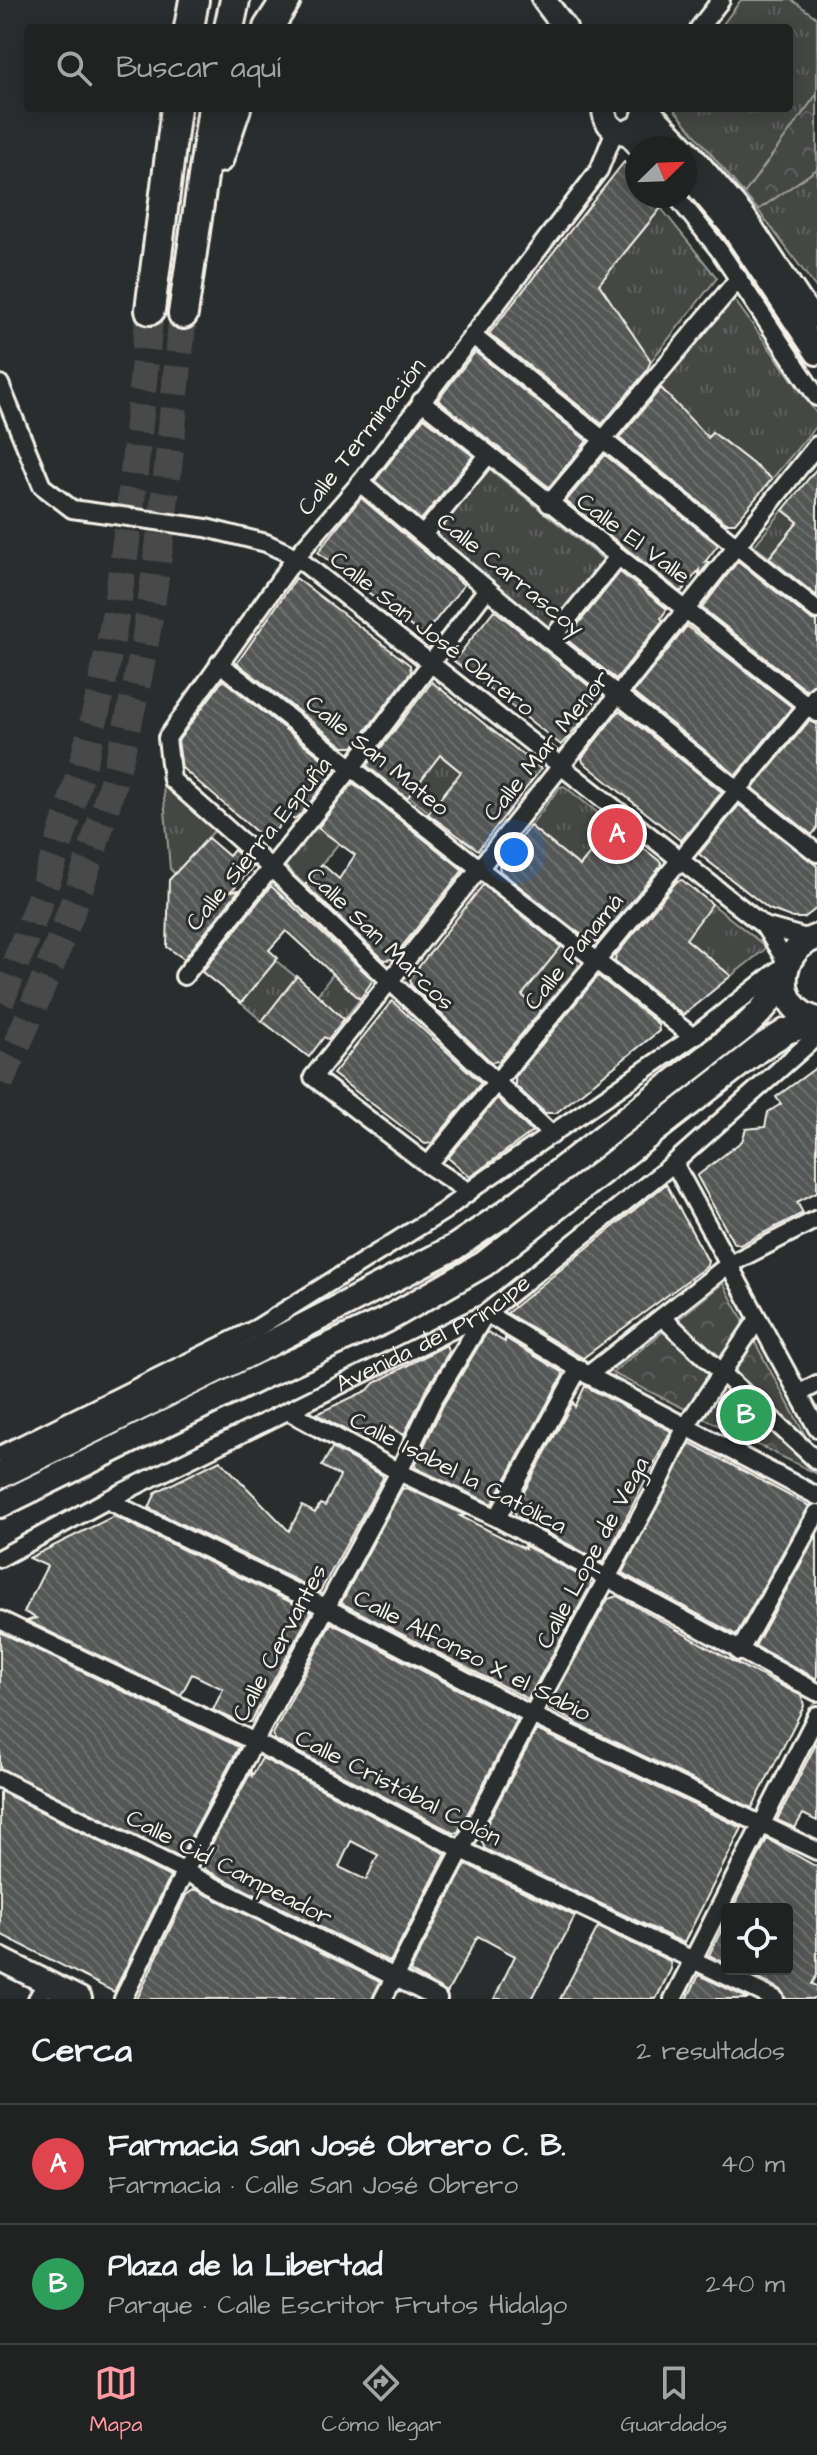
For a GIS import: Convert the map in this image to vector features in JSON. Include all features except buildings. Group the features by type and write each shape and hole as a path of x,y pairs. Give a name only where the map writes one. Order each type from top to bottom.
{"highway":[{"path":"190,24 194,0"},
{"path":"230,24 235,0"},
{"path":"271,24 286,0"},
{"path":"150,310 175,112"},
{"path":"183,314 212,112"},
{"path":"190,254 235,112"}],"main road":[{"path":"544,0 562,24"},
{"path":"605,112 606,121 636,125"},
{"path":"697,187 740,239 817,353"},
{"path":"0,1476 263,1347 455,1247 504,1214 747,1025 766,1008 776,993 785,968 800,945 815,937"},
{"path":"785,968 784,985 793,1005 817,1021"},
{"name":"Avenida del Príncipe","path":"0,1505 265,1375 386,1320 484,1264 763,1046 787,1031 817,1021"},
{"path":"0,1959 42,1991 80,1999"}],"street":[{"path":"702,24 721,0"},
{"path":"636,125 687,146 747,216 817,321"},
{"name":"Calle Terminación","path":"172,780 167,738 219,663 296,557 360,483 636,125"},
{"path":"685,208 739,278 817,397"},
{"path":"549,504 739,278"},
{"path":"473,336 817,610"},
{"name":"Calle San José Obrero","path":"0,384 42,486 72,509 206,528 266,543 296,557 764,926 785,968"},
{"name":"Calle El Valle","path":"421,401 549,504 814,704"},
{"name":"Calle Mar Menor","path":"428,1165 313,1077 817,445"},
{"path":"423,535 488,455"},
{"name":"Calle Carrascoy","path":"360,483 550,641 817,853"},
{"path":"550,641 618,557"},
{"name":"Calle Sierra Espuña","path":"184,976 353,766 487,589"},
{"name":"Calle San Mateo","path":"219,663 693,1037"},
{"name":"Calle Panamá","path":"428,1165 736,790 814,704"},
{"name":"Calle San Marcos","path":"172,780 270,867 552,1135"},
{"name":"Calle San José Obrero","path":"764,926 815,937"},
{"path":"0,1455 257,1328 444,1211 693,1037 785,968"},
{"name":"Avenida del Príncipe","path":"0,1558 107,1500 486,1313 674,1163 817,1036"},
{"path":"674,1163 817,1428"},
{"path":"428,1165 469,1192"},
{"path":"497,1518 583,1371 662,1317 728,1265 817,1219"},
{"path":"486,1313 583,1371 817,1496"},
{"name":"Calle Cervantes","path":"123,1999 184,1873 399,1472 433,1400 486,1313"},
{"path":"662,1317 817,1461"},
{"name":"Calle Lope de Vega","path":"383,1999 532,1715 659,1483 686,1426 758,1319"},
{"path":"800,1393 817,1384"},
{"name":"Calle Isabel la Católica","path":"288,1411 399,1472 497,1518 817,1692"},
{"name":"Calle Alfonso X el Sabio","path":"107,1500 325,1607 532,1715 817,1851"},
{"path":"739,1652 817,1513"},
{"name":"Calle Cristóbal Colón","path":"1,1622 255,1742 462,1850 775,1999"},
{"path":"673,1999 817,1715"},
{"name":"Calle Cid Campeador","path":"0,1779 438,1999"}],"green space":[{"path":"741,0 792,0 817,18 817,94 744,194 676,112 793,112 793,24 723,24"},
{"path":"817,94 817,169 758,210 744,194"},
{"path":"817,169 817,289 758,210"},
{"path":"661,208 717,278 651,361 599,284"},
{"path":"731,295 817,414 817,425 772,479 712,432 707,438 659,386"},
{"path":"487,467 604,560 548,630 433,536"},
{"path":"783,510 798,522 769,557 754,546"},
{"path":"440,755 461,772 429,812 409,796"},
{"path":"163,786 215,830 175,874 170,869"},
{"path":"564,786 613,825 580,866 530,826 560,787"},
{"path":"317,827 339,843 305,885 283,864"},
{"path":"712,904 765,946 731,976 686,939"},
{"path":"562,945 577,957 578,967 541,1011 522,995"},
{"path":"275,960 296,977 262,1021 241,1003"},
{"path":"333,974 360,999 344,1019 317,995"},
{"path":"723,1283 817,1457 817,1474 612,1373"}],"tunnel":[{"path":"0,1002 62,834 98,704 128,530 150,310"},
{"path":"0,1082 44,981 83,877 116,771 129,717 155,576 183,314"}],"place":[{"name":"Farmacia San José Obrero C. B.","path":"617,834"},
{"name":"Plaza de la Libertad","path":"746,1415"}]}
